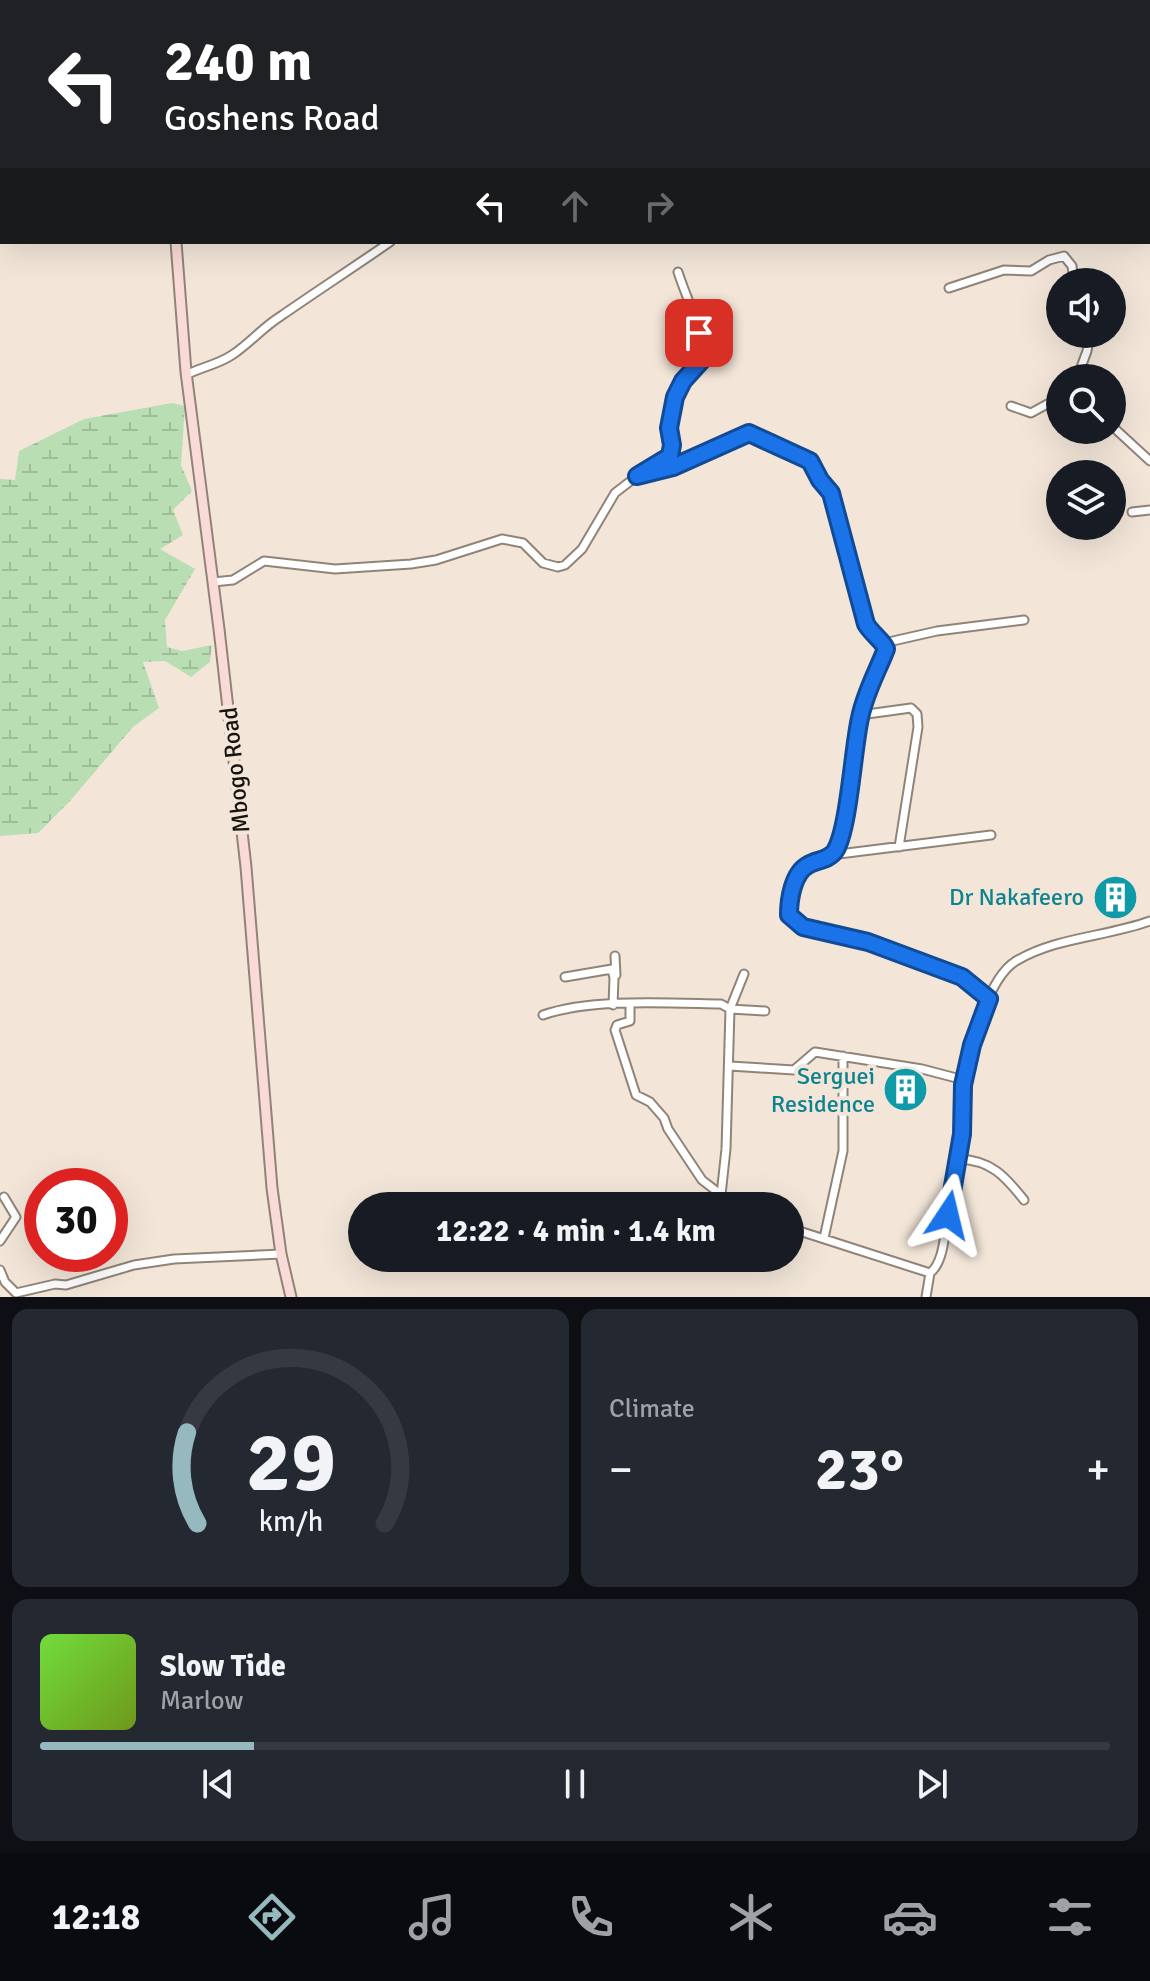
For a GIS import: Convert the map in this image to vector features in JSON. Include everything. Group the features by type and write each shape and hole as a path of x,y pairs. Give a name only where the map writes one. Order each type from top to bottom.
{"main road":[{"name":"Mbogo Road","path":"176,244 186,375 246,867 272,1188 281,1254 291,1297"}],"street":[{"path":"186,375 217,364 236,353 282,315 387,244"},
{"path":"949,288 1004,270 1031,271 1049,260 1064,256 1072,268"},
{"path":"213,582 233,580 264,561 335,569 411,564 436,560 502,539 523,543 543,563 558,567 565,565 582,549 615,493 670,456 669,428 675,397 683,381 702,360 702,341 678,272"},
{"path":"1011,406 1031,413 1046,405"},
{"path":"637,476 683,463 749,433 810,461 831,493 866,624 886,649 860,715 846,812 836,849 831,855"},
{"path":"1126,439 1150,461"},
{"path":"1132,512 1150,510"},
{"path":"884,643 937,631 1024,620"},
{"path":"860,715 911,708 917,714 918,727 899,847"},
{"path":"989,999 962,977 925,962 868,942 803,927 789,915 789,903 805,866 831,855 991,835"},
{"path":"926,1297 930,1273 935,1269 943,1242 962,1134 964,1080 972,1045 1002,974 1014,962 1051,946 1150,921"},
{"path":"615,956 614,998 622,1005"},
{"path":"565,977 612,969 630,1021 617,1025 615,1030 636,1095 650,1102 664,1118 702,1180 716,1192"},
{"path":"721,1192 730,1066 730,1009 744,974"},
{"path":"543,1015 575,1007 622,1005 721,1004 730,1009 765,1011"},
{"path":"730,1066 794,1070 815,1052 922,1069 964,1080"},
{"path":"824,1238 843,1151 838,1055"},
{"path":"958,1159 977,1160 995,1169 1024,1200"},
{"path":"0,1241 16,1217 4,1197"},
{"path":"804,1232 930,1273"},
{"path":"0,1270 16,1295 66,1285 134,1265 174,1259 281,1254"},
{"path":"59,1295 60,1284"}],"green space":[{"path":"172,403 185,406 181,465 192,491 173,510 183,535 160,549 195,569 165,620 167,647 182,651 212,645 210,662 191,677 165,661 143,662 159,708 133,727 70,801 38,833 0,836 0,479 15,480 19,451 84,419"}],"place":[{"name":"Dr Nakafeero","path":"1115,897"},
{"name":"Serguei Residence","path":"906,1090"}],"route":[{"path":"699,333 702,360 677,389 669,428 670,456 637,476 694,459 749,433 810,461 831,493 866,624 886,649 860,715 846,812 836,849 831,855 805,866 801,871 794,883 789,915 803,927 868,942 962,977 989,999 972,1045 963,1085 962,1134 948,1215"}]}
